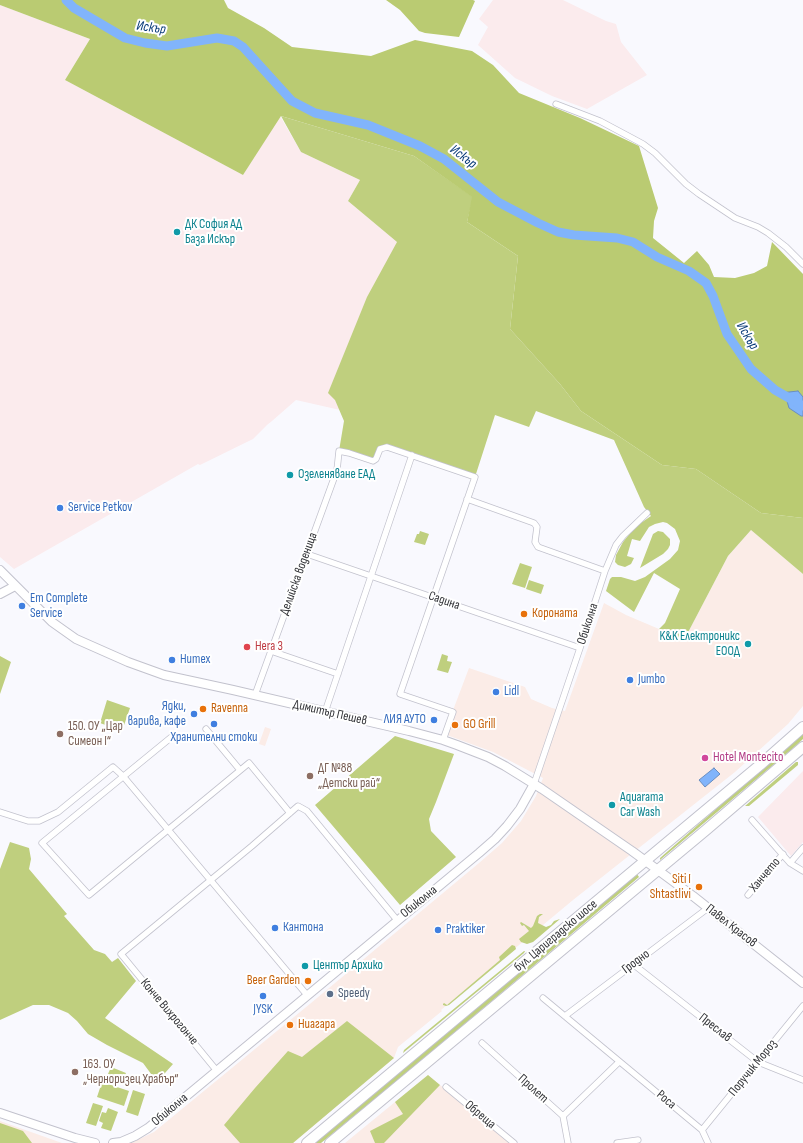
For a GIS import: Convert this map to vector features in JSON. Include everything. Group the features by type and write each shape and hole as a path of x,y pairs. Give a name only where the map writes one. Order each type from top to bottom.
{"highway":[{"name":"бул. Цариградско шосе","path":"307,1143 760,766 803,727"},
{"name":"бул. Цариградско шосе","path":"330,1143 803,747"}],"street":[{"path":"556,104 600,121 642,144 655,153 686,184 699,194 730,215 768,233 786,247 803,264"},
{"name":"Делийска воденица","path":"255,695 337,470 339,451 373,461 376,459 380,449 387,447 412,456"},
{"path":"325,712 412,456 475,477 400,694 453,712 443,740"},
{"path":"467,499 534,523 537,527 535,540 536,545 605,571"},
{"name":"Обиколна","path":"113,1143 121,1142 135,1136 148,1128 501,834 520,809 534,784 605,571 616,545 623,536 647,513"},
{"name":"Садина","path":"307,554 580,648"},
{"name":"Димитър Пешев","path":"0,570 52,622 76,639 128,662 164,675 409,731 443,740 488,757 534,784 602,830 657,870"},
{"path":"0,594 15,586"},
{"path":"271,651 338,674"},
{"path":"206,729 240,770"},
{"path":"174,735 42,843 89,896 249,763 290,813"},
{"path":"0,812 18,819 40,821 58,812 113,767 123,776 307,995"},
{"path":"210,880 298,806 307,811 398,920"},
{"path":"752,820 790,863 803,871"},
{"name":"Ханчето","path":"790,863 803,848"},
{"name":"Ханчето","path":"748,895 782,854"},
{"name":"Павел Красов","path":"657,870 803,982"},
{"name":"Конче Вихрогонче","path":"210,880 121,954 217,1071"},
{"name":"Гродно","path":"565,1016 708,908"},
{"name":"Преслав","path":"634,964 758,1062 803,1080"},
{"name":"Роса","path":"543,998 702,1130 708,1143"},
{"name":"Поручик Мороз","path":"702,1130 803,1006"},
{"name":"Пролет","path":"482,1043 563,1116"},
{"path":"568,1143 563,1116 620,1062"},
{"name":"Обреща","path":"446,1087 514,1143"},
{"path":"0,1113 75,1138 95,1143"},
{"path":"617,1143 638,1140"}],"shaded area":[{"path":"493,0 563,0 606,21 616,24 621,42 647,75 587,109 552,96 515,78 478,45 488,27 479,19"},
{"path":"0,5 90,39 65,80 243,175 280,116 301,152 360,180 348,201 397,242 349,412 296,400 253,439 200,465 198,464 14,569 0,557"},
{"path":"751,530 803,574 803,706 788,724 735,772 573,900 441,1010 442,1011 398,1047 394,1058 293,1143 131,1143 154,1132 311,1003 479,863 502,843 521,821 536,796 543,778 493,752 444,734 469,668 525,687 531,699 552,708 565,711 604,603 683,642 728,556"},
{"path":"265,727 271,729 265,746 259,744"},
{"path":"803,771 803,842 791,856 758,817"},
{"path":"428,1075 510,1143 345,1143"},
{"path":"0,1121 62,1143 0,1143"}],"green space":[{"path":"0,0 224,0 228,8 264,28 292,47 371,56 415,40 472,51 493,65 519,93 580,118 639,146 658,208 654,221 653,238 684,263 697,251 709,265 714,277 735,278 754,273 767,266 772,242 803,274 803,518 761,513 696,469 662,465 581,411 560,384 510,329 518,256 467,222 472,197 414,156 281,116 243,175 65,80 90,39 0,5"},
{"path":"386,0 475,1 459,37 419,31 400,10"},
{"path":"281,116 414,156 473,197 467,222 518,256 510,329 560,384 581,411 662,465 696,469 761,513 803,518 803,574 751,530 728,556 683,642 659,629 665,623 680,589 654,573 634,612 606,591 612,577 621,577 635,581 645,577 670,559 678,550 680,541 675,529 667,523 663,522 655,524 649,527 640,541 632,539 627,556 634,558 631,564 625,567 618,565 615,562 616,555 623,542 635,527 651,516 644,507 614,440 536,411 529,427 495,415 475,477 387,447 380,449 376,459 339,451 344,421 335,400 328,393 367,297 397,242 348,201 360,180 301,152"},
{"path":"420,531 429,534 425,545 414,542"},
{"path":"658,531 663,532 670,539 670,545 663,554 640,568 653,534"},
{"path":"520,563 532,567 525,588 512,584"},
{"path":"529,580 544,585 541,594 526,589"},
{"path":"442,654 448,656 447,661 452,662 448,673 437,670"},
{"path":"0,656 11,662 0,694"},
{"path":"107,700 130,708 122,731 100,723"},
{"path":"803,733 803,739 791,750 660,860 660,858"},
{"path":"395,736 454,754 429,819 431,831 456,857 400,905 315,805"},
{"path":"796,762 798,762 798,765 749,806 745,806"},
{"path":"10,842 29,848 31,859 29,869 67,914 64,916 94,950 105,954 112,962 118,958 136,981 105,1018 173,1064 157,1082 143,1063 88,1034 68,1013 49,1005 33,1005 0,1020 0,869"},
{"path":"637,874 639,877 398,1080 321,1143 314,1143"},
{"path":"543,914 539,917 538,923 546,927 551,925 554,921 560,919 533,942 527,944 521,942 519,939 529,931 520,923 521,922 531,928 537,916"},
{"path":"512,945 515,946 516,949 449,1005 446,1006 443,1005 444,1003 447,1005 500,960 499,957"},
{"path":"524,951 524,953 403,1053 404,1050"},
{"path":"347,1021 394,1058 293,1143 240,1143 224,1125 255,1088 288,1051 302,1057"},
{"path":"111,1067 126,1073 123,1080 108,1074"},
{"path":"428,1075 440,1085 384,1143 375,1143 370,1131 403,1114 395,1102"},
{"path":"102,1082 129,1091 124,1106 97,1097"},
{"path":"133,1090 145,1094 138,1116 126,1112"},
{"path":"93,1103 103,1106 96,1126 86,1123"},
{"path":"108,1108 118,1112 111,1131 101,1128 103,1123 99,1121 102,1112 106,1113"},
{"path":"0,1123 23,1131 32,1143 0,1143"}],"water":[{"path":"798,391 803,397 803,416 789,408 787,401 780,393"},
{"path":"714,768 720,774 705,787 699,780"}],"waterway":[{"name":"Искър","path":"66,0 74,8 125,38 145,43 167,46 217,38 234,41 243,47 292,101 315,113 368,125 420,146 444,159 498,202 558,232 574,235 617,238 633,242 657,257 689,271 706,283 713,296 727,334 751,369 775,390 803,406"}],"place":[{"name":"ДК София АД База Искър","path":"177,232"},
{"name":"Озеленяване ЕАД","path":"290,475"},
{"name":"Service Petkov","path":"60,508"},
{"name":"Em Complete Service","path":"22,606"},
{"name":"Короната","path":"524,614"},
{"name":"K&K Електроникс ЕООД","path":"748,644"},
{"name":"Hera 3","path":"247,647"},
{"name":"Нитех","path":"172,660"},
{"name":"Jumbo","path":"630,680"},
{"name":"Lidl","path":"496,692"},
{"name":"Ravenna","path":"203,709"},
{"name":"Ядки, варива, кафе","path":"194,714"},
{"name":"ЛИЯ АУТО","path":"434,720"},
{"name":"Хранителни стоки","path":"214,724"},
{"name":"GO Grill","path":"455,725"},
{"name":"150. ОУ „Цар Симеон I“","path":"60,734"},
{"name":"Hotel Montecito","path":"705,758"},
{"name":"ДГ №88 „Детски рай“","path":"310,776"},
{"name":"Aquarama Car Wash","path":"612,805"},
{"name":"Siti I Shtastlivi","path":"699,887"},
{"name":"Кантона","path":"275,928"},
{"name":"Praktiker","path":"438,930"},
{"name":"Център Архико","path":"305,966"},
{"name":"Beer Garden","path":"308,981"},
{"name":"Speedy","path":"330,994"},
{"name":"JYSK","path":"263,996"},
{"name":"Ниагара","path":"290,1025"},
{"name":"163. ОУ „Черноризец Храбър“","path":"75,1072"}]}
